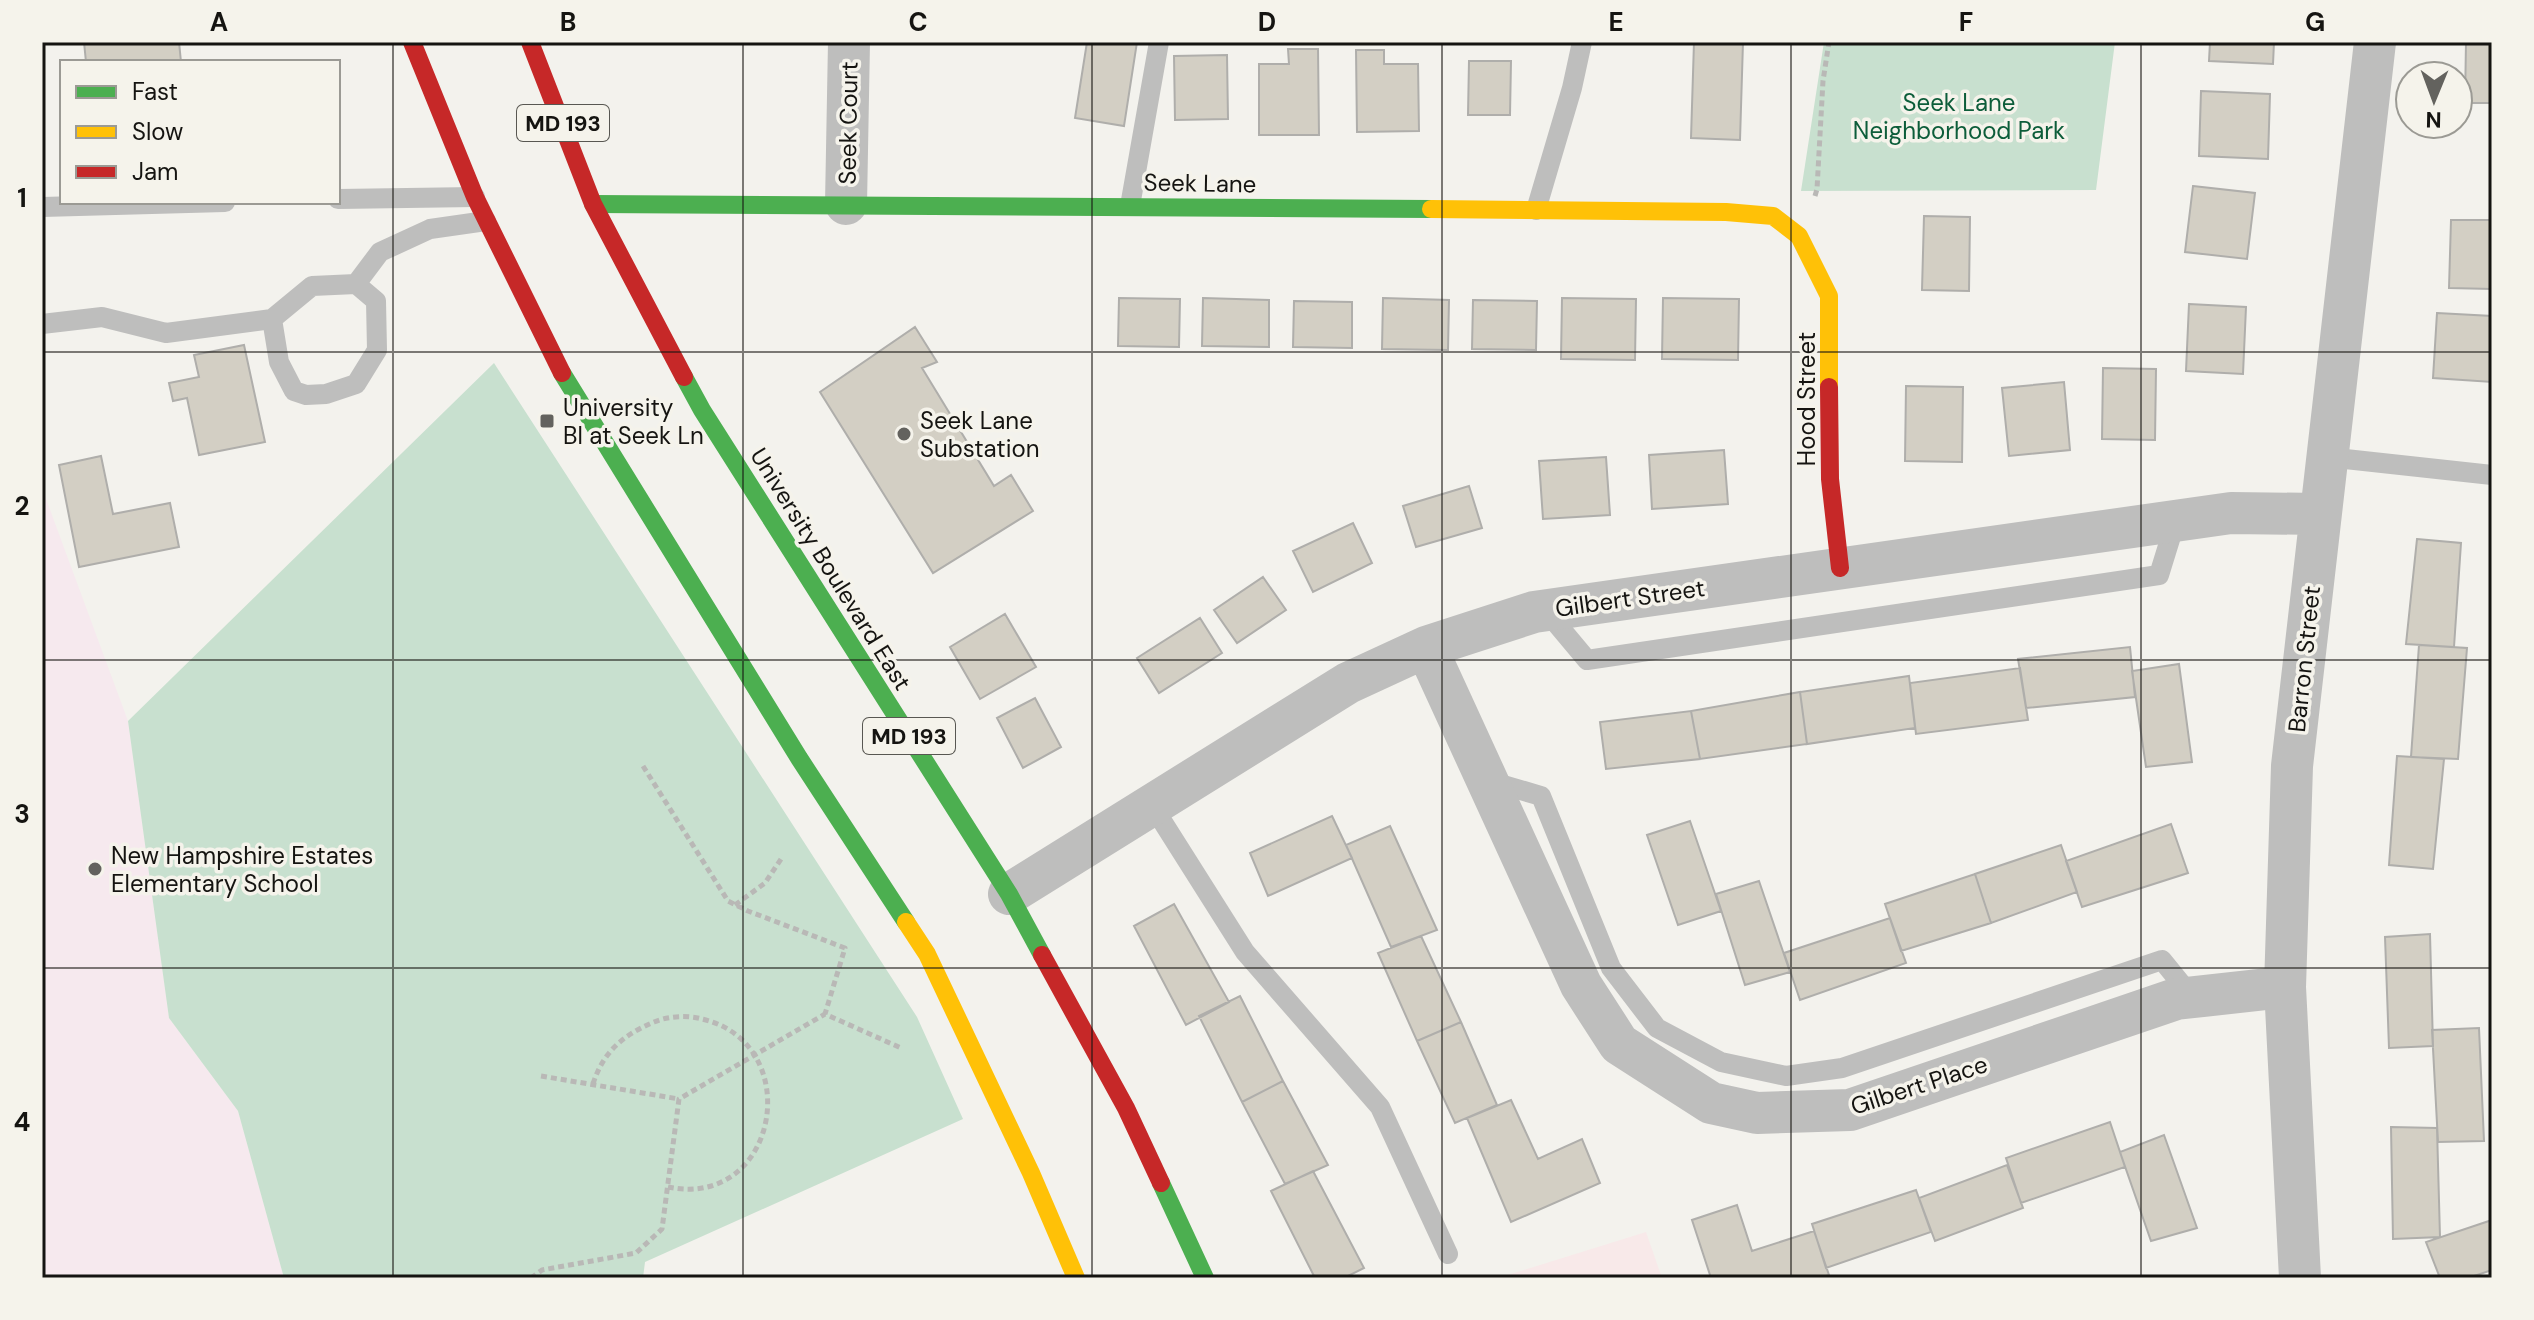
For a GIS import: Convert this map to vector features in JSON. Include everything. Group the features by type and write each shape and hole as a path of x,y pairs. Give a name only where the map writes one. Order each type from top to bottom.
{"main road":[{"path":"412,42 475,197 554,360 799,758 927,954 1031,1173 1076,1278"},
{"name":"University Boulevard East","path":"530,42 593,204 702,410 1009,894 1126,1108 1205,1278"},
{"name":"Seek Lane","path":"593,204 1726,212 1773,216 1799,236"},
{"name":"Hood Street","path":"1799,236 1829,296 1830,479 1840,568"}],"street":[{"name":"Seek Court","path":"846,204 849,42"},
{"name":"Barron Street","path":"2300,1278 2285,987 2292,766 2375,42"},
{"name":"Gilbert Street","path":"1009,894 1348,683 1426,647 1546,611 2231,513 2320,514"},
{"name":"Gilbert Place","path":"1426,647 1486,780 1596,977 1619,1044 1711,1103 1757,1113 2176,999 2285,987"}],"lane":[{"path":"1130,206 1159,42"},
{"path":"1536,210 1572,88 1582,42"},
{"path":"340,199 475,197"},
{"path":"42,207 152,204"},
{"path":"356,284 380,252 430,229 486,221"},
{"path":"42,324 102,317 166,333 272,319 312,286 356,284 376,301 377,350 356,384 326,394 306,395 294,391 279,362 272,319"},
{"path":"2327,457 2492,475"},
{"path":"1546,611 1587,660 2159,575 2176,520"},
{"path":"1152,805 1245,952 1380,1107 1448,1254"}],"path":[{"path":"1799,236 1817,189 1823,81 1829,42"},
{"path":"541,1076 679,1099 825,1014 848,946 728,901 643,766"},
{"path":"735,905 765,883 781,859"},
{"path":"825,1014 901,1048"},
{"path":"593,1084 609,1050 635,1030 659,1019 691,1016 715,1022 739,1036 755,1055 764,1077 769,1115 760,1144 738,1172 716,1184 688,1192 668,1187"},
{"path":"531,1278 542,1270 636,1253 662,1229 679,1099"}],"shaded area":[{"name":"New Hampshire Estates Elementary School","path":"42,488 128,721 169,1018 238,1111 284,1278 42,1278"},
{"path":"1646,1232 1662,1278 1498,1278"}],"green space":[{"name":"Seek Lane Neighborhood Park","path":"1824,42 2115,42 2096,190 1801,191"},
{"path":"494,363 917,1017 963,1119 645,1262 643,1278 284,1278 238,1111 169,1018 128,721"}],"building":[{"path":"84,42 179,42 181,60 86,60"},
{"path":"1087,42 1137,42 1124,126 1075,118"},
{"path":"1694,42 1743,42 1740,140 1691,138"},
{"path":"2210,42 2274,42 2273,64 2209,61"},
{"path":"2466,42 2492,42 2492,103 2474,103 2474,60 2466,60"},
{"path":"1288,49 1318,49 1319,135 1259,135 1259,64 1289,64"},
{"path":"1356,50 1384,50 1384,64 1418,64 1419,131 1357,132"},
{"path":"1227,55 1228,119 1175,120 1174,56"},
{"path":"1469,61 1511,61 1510,115 1468,115"},
{"path":"2201,91 2270,94 2268,159 2199,156"},
{"path":"2193,186 2255,193 2247,259 2185,252"},
{"path":"1924,216 1970,217 1969,291 1922,290"},
{"path":"2451,220 2492,220 2492,289 2449,288"},
{"path":"1119,298 1180,299 1179,347 1118,346"},
{"path":"1203,298 1269,300 1269,347 1202,346"},
{"path":"1383,298 1449,300 1448,350 1382,349"},
{"path":"1562,298 1636,299 1635,360 1561,359"},
{"path":"1663,298 1739,299 1738,360 1662,359"},
{"path":"1473,300 1537,301 1536,350 1472,349"},
{"path":"1294,301 1352,302 1352,348 1293,347"},
{"path":"2189,304 2246,307 2243,374 2186,371"},
{"path":"2437,313 2492,316 2492,382 2433,378"},
{"name":"Seek Lane Substation","path":"915,327 937,362 922,368 994,486 1011,475 1033,511 933,573 820,392"},
{"path":"244,345 265,442 199,455 187,398 173,401 169,383 199,377 194,355"},
{"path":"2103,368 2156,369 2155,440 2102,439"},
{"path":"2064,382 2070,450 2009,456 2002,388"},
{"path":"1906,386 1963,387 1962,462 1905,461"},
{"path":"1724,450 1728,504 1652,509 1649,455"},
{"path":"101,456 113,514 170,503 179,547 79,567 59,465"},
{"path":"1606,457 1610,515 1543,519 1539,461"},
{"path":"1469,486 1482,528 1416,547 1403,506"},
{"path":"1353,523 1372,563 1313,592 1293,551"},
{"path":"2417,539 2461,543 2454,647 2406,644"},
{"path":"1263,577 1286,610 1237,643 1214,610"},
{"path":"1005,614 1036,667 980,699 950,647"},
{"path":"1200,618 1222,653 1159,693 1137,658"},
{"path":"2419,645 2467,648 2458,759 2411,757"},
{"path":"2130,647 2135,697 2026,708 2018,659"},
{"path":"2179,664 2192,762 2146,767 2132,671"},
{"path":"2020,668 2028,720 1916,734 1910,683"},
{"path":"1909,676 1915,728 1807,744 1800,692"},
{"path":"1800,692 1807,744 1700,759 1691,711"},
{"path":"1035,698 1061,747 1023,768 997,718"},
{"path":"1691,711 1700,759 1606,769 1600,722"},
{"path":"2397,756 2444,759 2433,869 2389,865"},
{"path":"1332,816 1352,858 1268,896 1250,853"},
{"path":"1690,821 1721,911 1678,925 1647,835"},
{"path":"2171,824 2188,873 2082,907 2066,861"},
{"path":"1390,826 1437,930 1391,947 1346,845"},
{"path":"2061,845 2077,892 1991,923 1975,874"},
{"path":"1975,874 1991,923 1901,951 1885,904"},
{"path":"1759,881 1790,972 1745,985 1716,894"},
{"path":"1174,904 1229,1002 1186,1025 1134,926"},
{"path":"1890,918 1906,963 1800,1000 1784,953"},
{"path":"2430,934 2433,1046 2389,1048 2385,937"},
{"path":"1421,936 1461,1022 1417,1041 1378,953"},
{"path":"1240,996 1283,1081 1242,1102 1199,1016"},
{"path":"1461,1022 1497,1105 1455,1123 1417,1041"},
{"path":"2479,1028 2484,1141 2438,1142 2432,1030"},
{"path":"1283,1081 1328,1165 1285,1184 1242,1102"},
{"path":"1511,1100 1538,1159 1582,1139 1600,1183 1511,1222 1467,1118"},
{"path":"2110,1122 2125,1167 2021,1203 2006,1158"},
{"path":"2391,1127 2437,1128 2440,1237 2393,1239"},
{"path":"2164,1135 2197,1228 2151,1241 2120,1152"},
{"path":"2007,1165 2023,1208 1935,1241 1919,1198"},
{"path":"1313,1171 1364,1268 1344,1278 1315,1278 1271,1191"},
{"path":"1916,1190 1931,1232 1826,1268 1812,1224"},
{"path":"1737,1205 1752,1251 1814,1231 1829,1275 1820,1278 1711,1278 1692,1220"},
{"path":"2492,1220 2492,1270 2468,1278 2440,1278 2426,1242"}],"traffic: fast":[{"path":"593,204 1431,209"},
{"path":"562,373 799,758 906,922"},
{"path":"684,377 1009,894 1042,955"},
{"path":"1161,1183 1205,1278"}],"traffic: slow":[{"path":"1431,209 1726,212 1773,216 1799,236 1829,296 1829,387"},
{"path":"906,922 927,954 1031,1173 1076,1278"}],"traffic: jam":[{"path":"412,42 475,197 562,373"},
{"path":"530,42 593,204 684,377"},
{"path":"1829,387 1830,479 1840,568"},
{"path":"1042,955 1126,1108 1161,1183"}],"place":[{"name":"University Bl at Seek Ln","path":"547,421"},
{"name":"Seek Lane Substation","path":"904,434"},
{"name":"New Hampshire Estates Elementary School","path":"95,869"}]}
